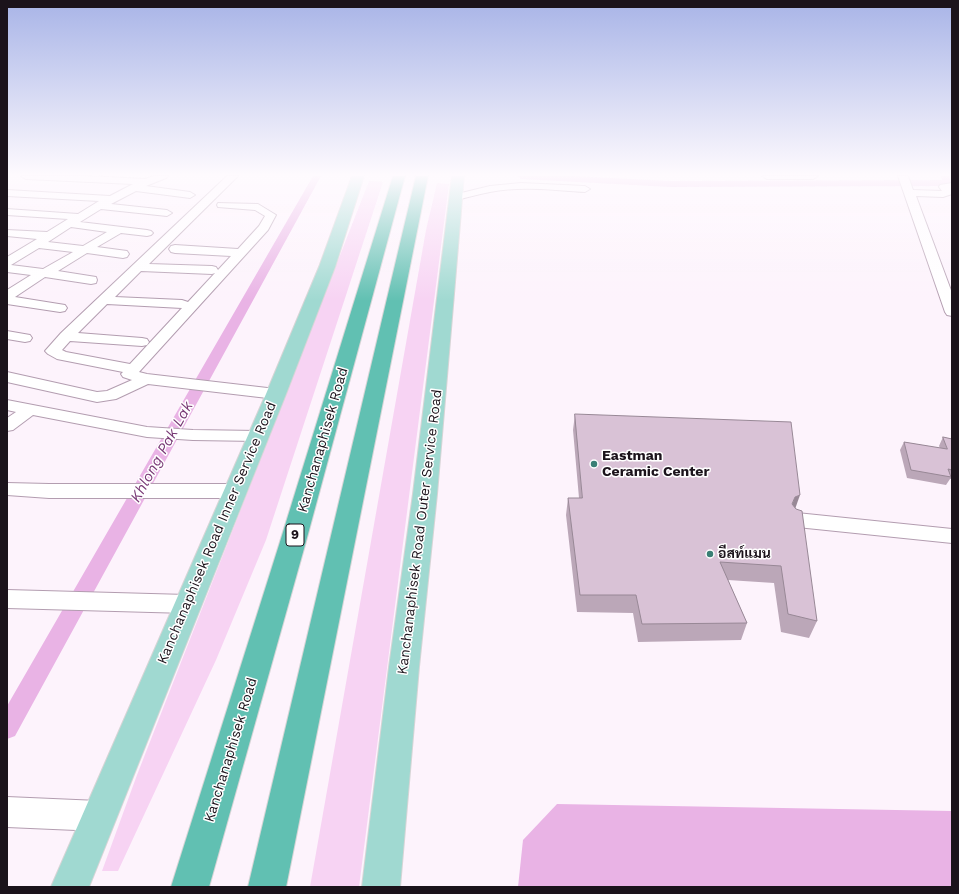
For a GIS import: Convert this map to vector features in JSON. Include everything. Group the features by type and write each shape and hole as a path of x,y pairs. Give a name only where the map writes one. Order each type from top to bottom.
{"highway":[{"name":"Kanchanaphisek Road","path":"190,887 294,538 397,218"},
{"name":"Kanchanaphisek Road","path":"267,887 402,218"}],"main road":[{"name":"Kanchanaphisek Road Inner Service Road","path":"70,887 234,491 276,394 327,267 344,218"},
{"name":"Kanchanaphisek Road Outer Service Road","path":"381,887 404,667 426,494 454,218"}],"street":[{"path":"8,262 80,218"},
{"path":"7,296 84,250 131,218"},
{"path":"189,218 66,336 53,351 62,356 182,383 276,394"},
{"path":"7,377 97,397 110,396 139,374 241,253 264,228 269,218"},
{"path":"918,218 952,312"},
{"path":"70,224 147,233"},
{"path":"7,233 50,236"},
{"path":"37,244 123,254"},
{"path":"175,249 241,253"},
{"path":"8,262 44,273 91,280"},
{"path":"138,266 212,270"},
{"path":"7,300 60,308"},
{"path":"103,300 182,304"},
{"path":"7,335 25,338"},
{"path":"66,336 142,342"},
{"path":"7,405 147,432 193,435 257,436"},
{"path":"7,426 30,410"},
{"path":"7,489 49,491 234,491"},
{"path":"797,520 952,536"},
{"path":"7,599 187,604"},
{"path":"7,812 99,816"}],"shaded area":[{"path":"355,218 371,218 266,540 216,660 118,871 102,871 137,775"},
{"path":"429,218 445,218 359,887 310,887"},
{"path":"557,804 952,811 952,887 518,887 523,840"}],"building":[{"name":"อีสท์แมน","path":"575,414 791,422 800,495 795,497 792,504 796,509 802,511 817,621 788,614 781,566 720,562 747,623 642,624 636,595 580,595 568,498 582,498"},
{"path":"943,437 952,439 952,470 948,469 951,477 911,470 904,442 947,449"}],"waterway":[{"name":"Khlong Pak Lak","path":"7,728 294,218"}],"place":[{"name":"Eastman Ceramic Center","path":"594,464"},
{"name":"อีสท์แมน","path":"710,554"}]}
